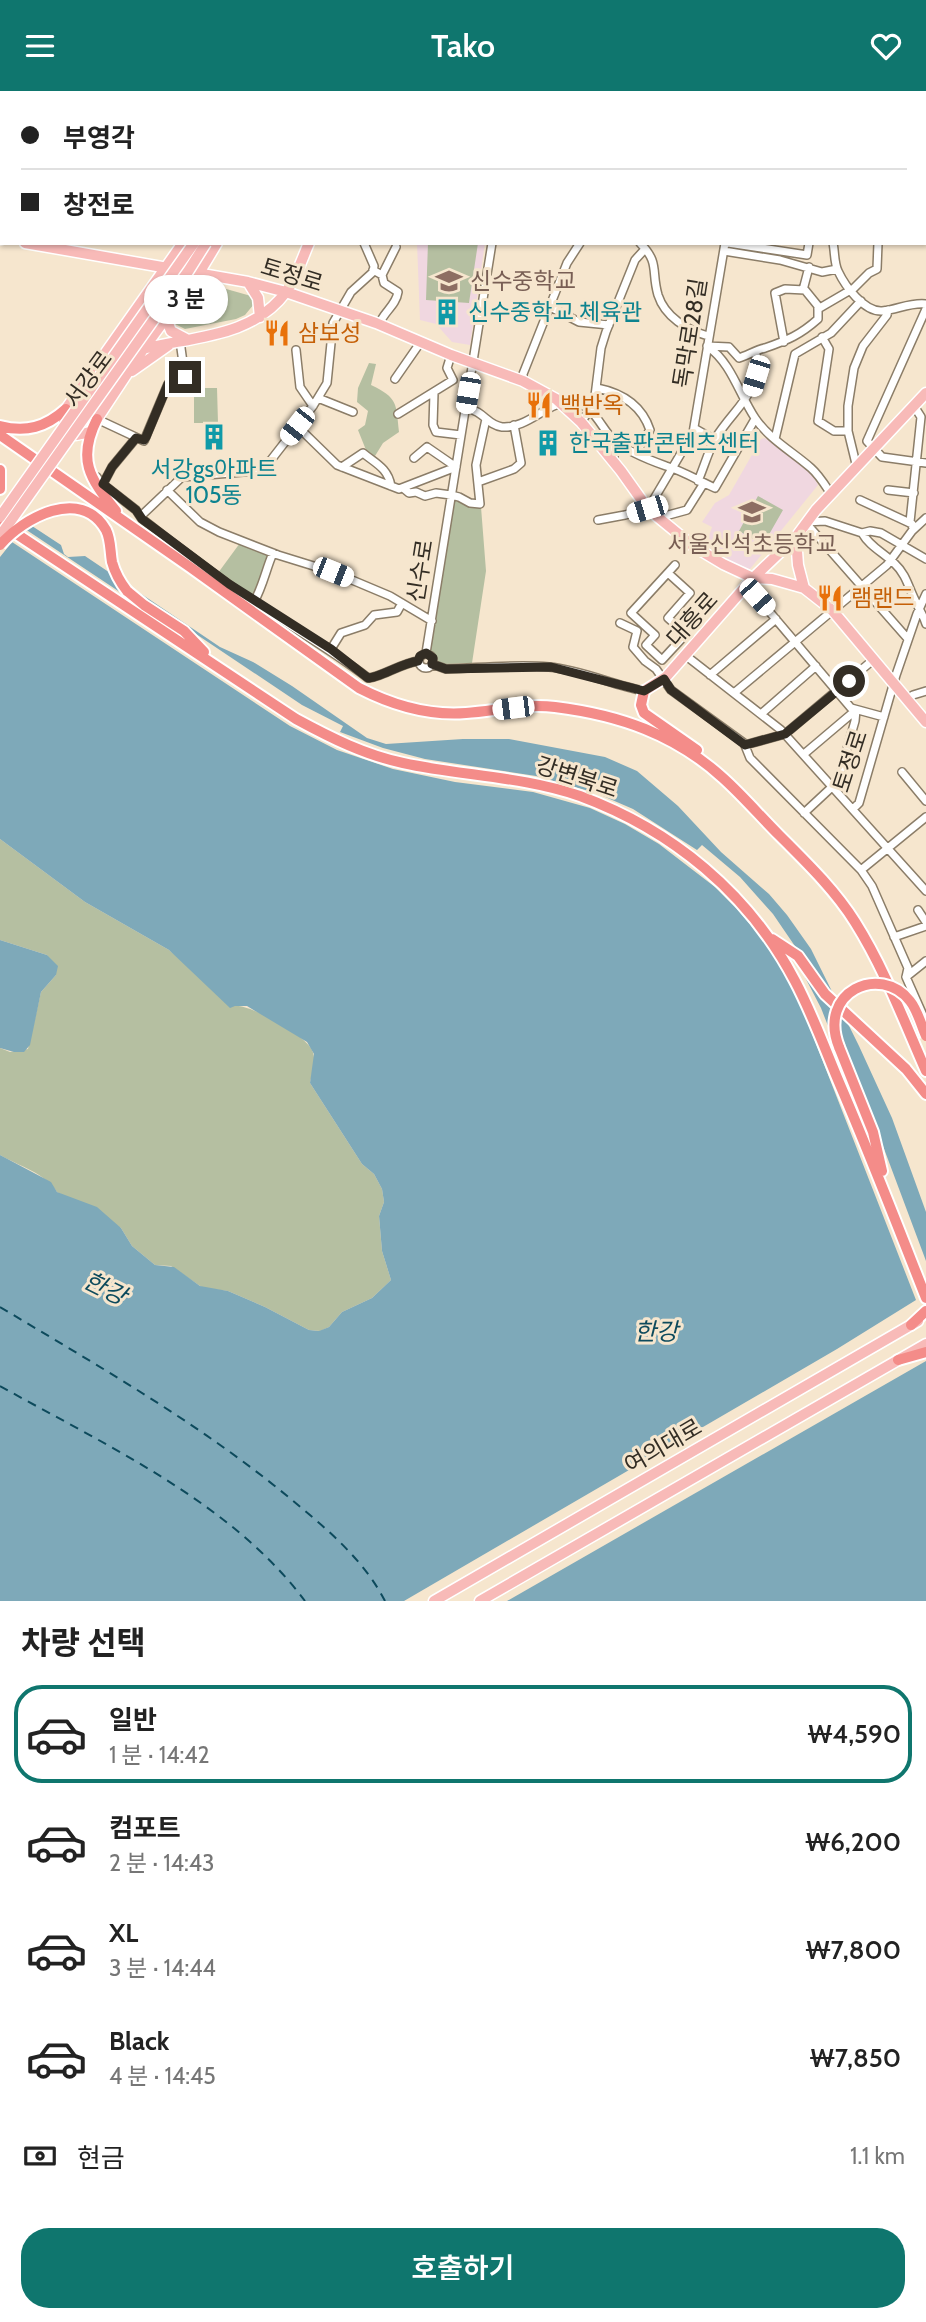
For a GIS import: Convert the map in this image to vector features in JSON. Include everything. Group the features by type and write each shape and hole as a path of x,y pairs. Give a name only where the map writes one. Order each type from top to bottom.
{"highway":[{"path":"0,426 27,429 42,426 66,409"},
{"path":"97,419 90,432 86,458 93,480 124,521"},
{"path":"0,435 359,688 382,700 436,713 550,706 592,712 637,725 682,747 723,778 839,899 867,942 926,1071"},
{"path":"0,470 0,489"},
{"path":"0,545 10,533 41,514 71,509 90,514 105,527 113,565 127,591 184,631 217,665"},
{"name":"강변북로","path":"0,523 296,719 332,739 366,753 402,763 539,784 579,796 653,830 690,855 730,890 767,935 796,982 889,1201 924,1292"},
{"path":"644,691 641,705 644,713 688,742 706,764"},
{"path":"767,935 798,956 825,994 913,1078 926,1094"},
{"path":"889,1201 873,1132 835,1037 833,1019 840,1002 852,990 869,985 885,985 909,999 915,1007 926,1036"},
{"path":"911,1325 926,1311"},
{"path":"898,1360 926,1352"}],"main road":[{"name":"토정로","path":"44,245 248,282 286,292 341,310 523,381 561,404 581,422 613,460 648,509 693,545 723,564 753,578 772,579 804,588 832,610 926,722"},
{"path":"90,432 76,435 65,427 62,419 66,409 182,245"},
{"name":"서강로","path":"0,517 193,245"},
{"name":"서강로","path":"0,536 190,270 205,245"},
{"path":"97,419 216,245"},
{"path":"95,367 116,356 144,348 227,332 260,317 286,292 308,245"},
{"path":"248,282 258,298 260,317"},
{"path":"166,318 171,331 181,341"},
{"path":"129,373 181,341"},
{"name":"대흥로","path":"644,691 664,679 753,578 796,537 831,494 926,393"},
{"path":"796,537 798,565 804,588"},
{"name":"여의대로","path":"434,1601 926,1317"},
{"name":"여의대로","path":"481,1601 926,1344"}],"street":[{"path":"141,516 182,477 256,471 271,460 327,383 333,323 351,292 373,272 374,266 365,245"},
{"name":"신수로","path":"426,653 492,245"},
{"path":"523,381 523,374 567,263 579,245"},
{"path":"725,246 807,255 809,245"},
{"path":"833,245 837,269 850,290 869,308 888,310 916,303 926,306 867,441 882,457 922,462"},
{"path":"818,309 850,290 877,269 878,245"},
{"path":"581,422 594,404 601,348 642,246 653,260 658,295 666,312 698,333 708,336"},
{"path":"725,246 822,272 837,269"},
{"name":"독막로28길","path":"648,509 688,444 694,428 725,246"},
{"path":"380,325 382,318 397,300 398,292 384,283 383,275 396,247"},
{"path":"803,290 809,267"},
{"path":"373,270 383,275"},
{"path":"707,346 729,347 739,358 784,342 806,330 818,319 818,309 803,290 785,289 775,293 784,342"},
{"path":"775,439 795,354 831,333 861,301"},
{"path":"550,307 579,322 609,325"},
{"path":"857,468 848,431 848,406 854,368 863,346 888,310"},
{"path":"822,337 829,349 818,421 834,431 848,431"},
{"path":"97,419 144,440 168,384 182,381 185,377 181,341"},
{"path":"395,379 420,343"},
{"path":"707,346 726,367 755,419 814,471 831,494"},
{"path":"296,350 300,387 313,405"},
{"path":"598,520 648,509 665,516 687,510 701,482 715,440 751,393 756,376 756,352"},
{"path":"398,414 453,380 447,368 451,355"},
{"path":"597,388 623,398 639,408 646,418 650,430 636,452"},
{"path":"434,393 433,425 436,432 461,435"},
{"path":"318,398 353,412"},
{"path":"466,408 478,410 486,419 500,427 513,425 561,404 575,402 591,411 605,428 612,440 613,460"},
{"path":"913,526 914,493 922,462 921,417 914,406"},
{"path":"402,488 409,493 451,495 480,504 477,465 486,419"},
{"path":"612,440 645,459 715,488 755,419"},
{"path":"478,482 514,469 521,463 513,425"},
{"path":"297,426 337,465 399,489 456,467"},
{"path":"694,428 715,440"},
{"path":"103,484 112,467 136,438"},
{"path":"87,447 93,471 103,484 142,519 254,602 331,649 368,678 376,678 405,663 418,661"},
{"path":"414,458 427,447 456,467"},
{"path":"342,467 363,453 382,467 391,486"},
{"path":"424,479 431,495"},
{"path":"167,490 200,521 274,553 333,572 390,596 432,621"},
{"path":"888,490 914,493"},
{"path":"860,500 913,526"},
{"path":"734,693 891,560 913,526 926,518"},
{"path":"806,523 825,521 862,533 881,533 926,559"},
{"path":"806,523 908,639"},
{"path":"862,533 868,544 891,560 903,573 926,624"},
{"path":"254,602 274,553"},
{"path":"668,573 690,593 668,618 686,634 662,660 646,645 655,635 631,613 675,565"},
{"path":"753,578 757,597 851,708 884,717"},
{"name":"토정로","path":"853,809 859,803 908,639 926,594"},
{"path":"331,649 341,633 365,625 374,615 397,612 402,603"},
{"path":"710,675 776,619"},
{"name":"대흥로","path":"620,623 637,631 633,647 664,679"},
{"path":"426,653 433,658 429,668 424,668 418,661 420,656 426,653"},
{"path":"685,655 785,734 926,891"},
{"path":"745,745 785,734 873,660"},
{"path":"432,664 446,669 551,667 644,691"},
{"path":"761,714 816,666"},
{"path":"664,679 671,690 745,745 750,758 872,885 908,968 906,977 926,1021"},
{"path":"907,700 926,691"},
{"path":"804,754 856,710"},
{"path":"804,813 837,784 856,710"},
{"path":"902,772 926,801"},
{"path":"860,870 926,817"},
{"path":"894,937 926,924 918,910"},
{"path":"906,977 926,961"}],"shaded area":[{"name":"신수중학교","path":"417,245 485,245 470,345 452,342 436,324 420,320"},
{"name":"서울신석초등학교","path":"765,438 811,472 818,485 750,569 741,567 706,545 712,527 702,522 715,503 729,495 761,439"}],"green space":[{"path":"428,245 478,245 469,303 426,300"},
{"path":"198,281 251,296 254,304 245,315 236,319 185,329 171,322"},
{"path":"369,363 376,364 371,385 386,394 394,403 399,432 383,443 375,456 366,450 358,430 365,425 368,411 357,402 358,388"},
{"path":"194,388 217,388 218,423 194,423"},
{"path":"758,496 783,510 763,545 739,531"},
{"path":"454,500 481,507 486,571 472,663 445,664 428,659"},
{"path":"240,543 270,555 253,598 218,573"},
{"path":"0,839 85,902 169,950 235,1006 265,1015 289,1029 312,1050 314,1067 310,1083 362,1164 374,1174 382,1189 384,1202 379,1216 382,1251 391,1280 372,1298 342,1312 329,1327 320,1331 309,1330 228,1291 203,1288 171,1266 155,1265 132,1246 121,1228 57,1192 39,1175 0,1155 0,1048 10,1052 28,1049 41,992 56,975 47,955 0,940"}],"water":[{"name":"한강","path":"0,505 61,545 68,557 85,556 220,647 253,662 292,686 367,738 386,744 509,739 605,757 637,771 678,806 721,852 769,894 787,915 811,949 859,1046 892,1118 926,1212 926,1601 0,1601 0,1155 51,1182 57,1192 97,1207 121,1228 132,1246 155,1265 174,1267 200,1286 228,1291 309,1330 319,1331 329,1327 342,1312 372,1298 391,1280 382,1251 379,1216 384,1202 382,1189 374,1174 362,1164 310,1083 314,1054 307,1042 247,1006 230,1008 169,950 85,902 0,839"},
{"path":"0,940 47,955 58,966 56,975 41,992 30,1045 24,1052 0,1048"}],"pier":[{"path":"0,501 22,515 16,523 183,634 187,628 302,705 343,726 340,732 383,748 425,759 536,776 596,793 633,809 697,850 702,845 740,877 773,914 801,955 795,958 821,1008 870,1133 877,1130 926,1261 926,1361 507,1601 404,1601 837,1349 916,1300 802,1008 779,963 760,936 715,887 659,844 590,808 533,792 455,782 393,769 337,750 290,726 12,542 0,557"}],"ferry route":[{"path":"0,1307 150,1398 258,1473 344,1546 367,1572 385,1601"},
{"path":"0,1386 123,1454 204,1505 241,1534 275,1566 305,1601"}],"place":[{"name":"신수중학교","path":"449,281"},
{"name":"신수중학교 체육관","path":"447,312"},
{"name":"삼보성","path":"277,333"},
{"name":"백반옥","path":"539,405"},
{"name":"서강gs아파트 105동","path":"214,437"},
{"name":"한국출판콘텐츠센터","path":"548,443"},
{"name":"서울신석초등학교","path":"752,512"},
{"name":"램랜드","path":"830,598"}],"route":[{"path":"185,377 182,381 168,384 146,437 144,440 136,438 112,467 103,484 136,510 142,519 229,584 261,607 331,649 368,678 376,678 405,663 418,661 420,656 426,653 433,658 432,664 446,669 551,667 644,691 664,679 671,690 745,745 785,734 849,681"}]}
